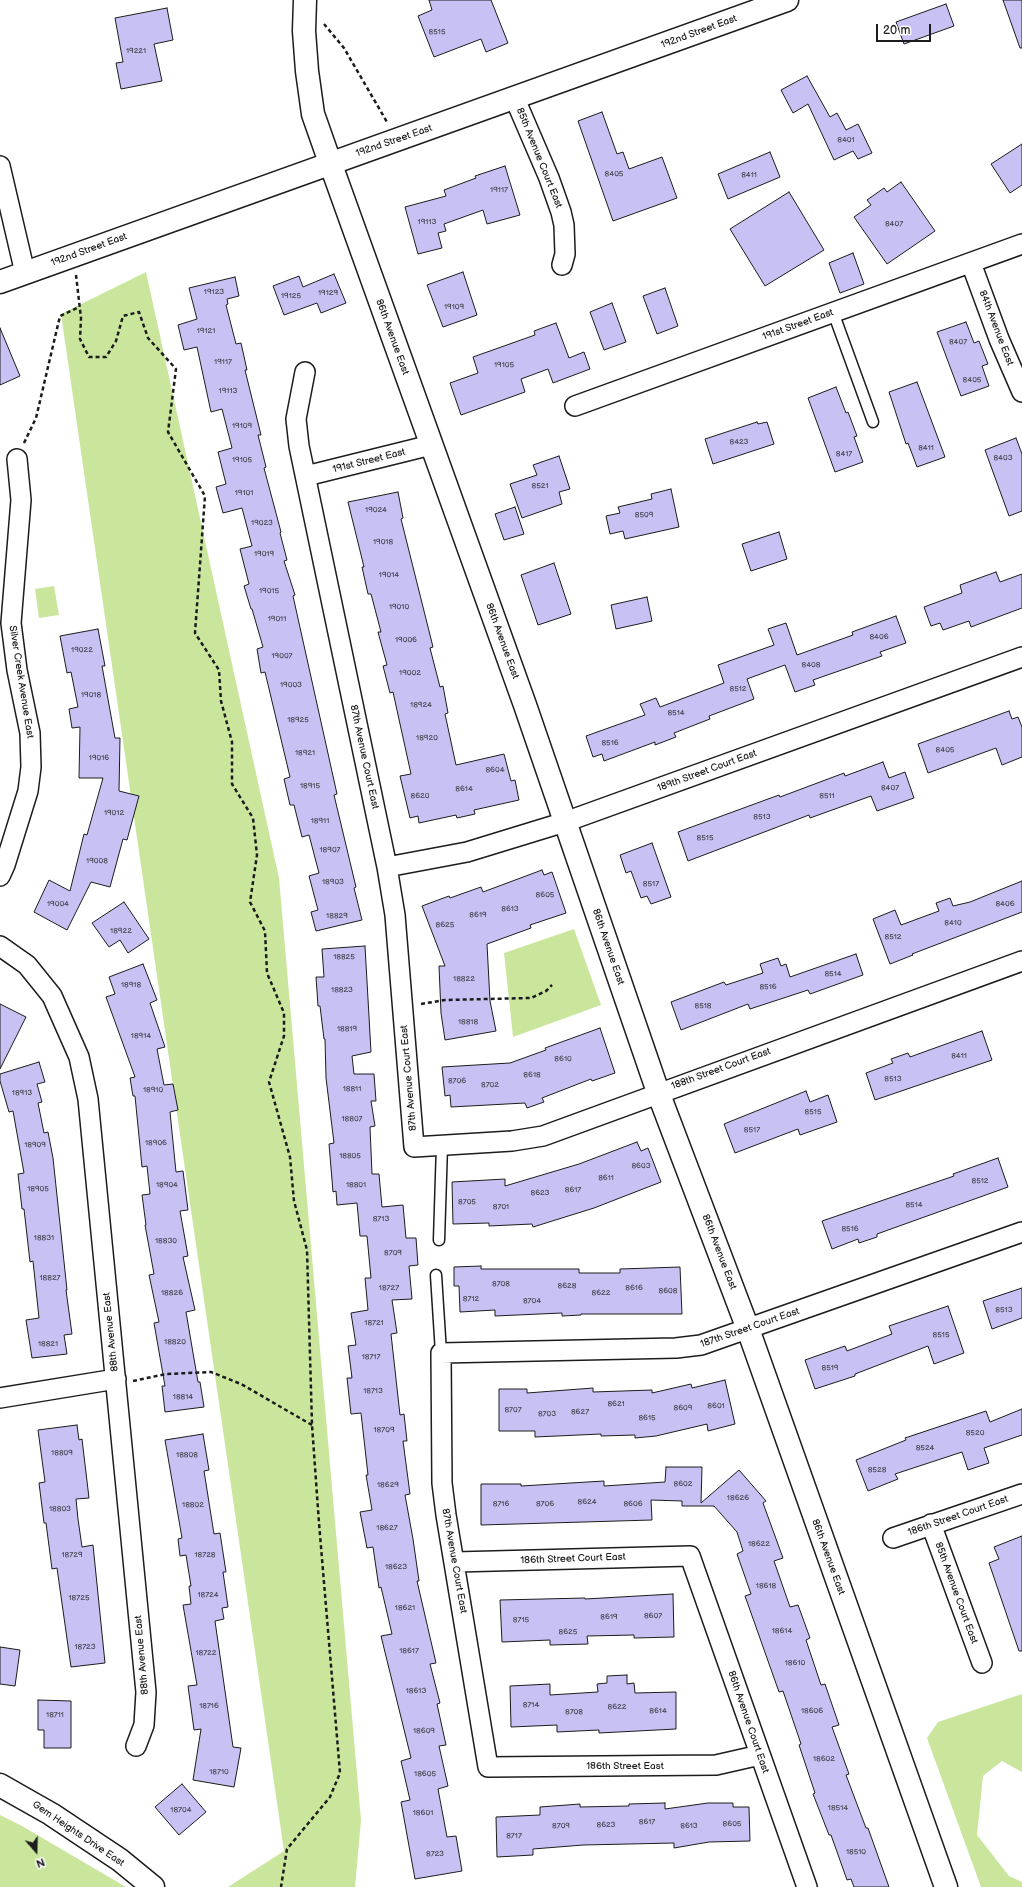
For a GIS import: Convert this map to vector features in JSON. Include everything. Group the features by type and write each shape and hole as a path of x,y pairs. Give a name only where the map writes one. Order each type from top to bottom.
{"street":[{"name":"86th Avenue East","path":"306,0 305,44 313,114 525,705 658,1092 748,1329 946,1887"},
{"name":"192nd Street East","path":"0,282 330,163 515,99 787,0"},
{"name":"85th Avenue Court East","path":"515,99 550,178 561,212 564,225 565,254 562,265"},
{"path":"0,166 25,273"},
{"name":"191st Street East","path":"575,406 1022,244"},
{"name":"84th Avenue East","path":"971,263 999,339 1022,392"},
{"name":"87th Avenue Court East","path":"305,372 296,419 299,446 387,867 395,915 414,1147"},
{"name":"191st Street East","path":"306,476 431,445"},
{"name":"Silver Creek Avenue East","path":"0,876 5,865 28,791 32,767 30,733 17,670 11,623 20,500 17,459"},
{"name":"189th Street Court East","path":"387,867 467,852 564,822 1022,657"},
{"name":"88th Avenue East","path":"0,946 27,965 52,996 79,1057 88,1099 146,1692 144,1725 136,1746"},
{"name":"188th Street Court East","path":"414,1147 512,1141 543,1136 658,1092 1022,961"},
{"name":"187th Street Court East","path":"441,1353 676,1348 701,1345 1022,1232"},
{"name":"87th Avenue Court East","path":"441,1353 442,1482 488,1767"},
{"path":"0,1398 116,1379"},
{"name":"186th Street Court East","path":"893,1538 1022,1494"},
{"name":"85th Avenue Court East","path":"931,1524 982,1663"},
{"name":"186th Street Court East","path":"455,1562 690,1556"},
{"name":"86th Avenue Court East","path":"690,1556 807,1887"},
{"name":"186th Street East","path":"488,1767 716,1765 760,1755"},
{"name":"Gem Heights Drive East","path":"0,1785 51,1814 120,1860 153,1887"}],"lane":[{"path":"833,312 873,422"},
{"path":"439,1240 442,1145"},
{"path":"436,1275 441,1353"}],"path":[{"path":"306,0 344,48 378,109 398,140"},
{"path":"74,256 79,307 80,339 89,357 106,357 116,341 123,316 139,312 148,338 176,369 168,432 205,496 195,633 219,670 221,701 232,742 232,784 253,818 258,855 250,902 265,931 267,973 284,1014 284,1036 269,1082 290,1157 294,1201 307,1250 312,1425 340,1773 330,1797 287,1849 281,1887"},
{"path":"17,459 36,418 60,316 79,307"},
{"path":"403,1005 445,1000 531,998 546,991 552,985"},
{"path":"116,1379 129,1381 166,1374 211,1372 241,1384 312,1425"}],"green space":[{"path":"146,272 279,878 361,1820 355,1887 228,1887 284,1851 61,314"},
{"path":"54,586 59,615 39,618 35,589"},
{"path":"574,929 601,1005 513,1037 504,953"},
{"path":"1022,1694 1022,1772 1002,1761 983,1776 977,1835 1009,1876 1022,1882 1022,1887 981,1887 927,1738 938,1722"},
{"path":"0,1815 22,1826 126,1887 0,1887"}],"building":[{"path":"429,0 491,0 508,43 486,52 481,39 434,57 418,16 432,10"},
{"path":"1003,0 1022,0 1022,48 1020,48"},
{"path":"946,4 954,26 904,44 896,22"},
{"path":"167,8 173,40 154,44 162,81 121,89 116,63 123,62 115,18"},
{"path":"807,76 830,117 837,113 846,130 858,124 872,153 858,159 853,151 834,160 808,104 793,113 781,90"},
{"path":"602,112 617,154 623,152 629,169 662,157 677,198 613,221 578,121"},
{"path":"1022,144 1022,185 1010,193 991,164"},
{"path":"770,152 780,177 728,199 718,174"},
{"path":"505,166 520,215 487,224 483,210 444,224 446,231 438,233 442,248 418,254 405,207 446,196 444,190 476,178 475,176"},
{"path":"901,182 935,231 887,264 854,217 871,205 867,200 884,188 887,192"},
{"path":"789,192 824,250 765,286 730,229"},
{"path":"853,253 864,284 840,293 829,263"},
{"path":"463,272 477,315 443,327 427,285"},
{"path":"334,274 346,303 321,313 317,303 284,315 273,286 299,276 303,287"},
{"path":"235,277 239,296 227,299 228,304 226,305 236,344 241,343 247,370 245,370 261,435 258,435 266,467 264,468 281,532 287,560 284,561 295,595 293,596 337,794 334,795 356,887 354,888 362,920 316,931 311,912 318,910 309,876 319,873 309,835 302,837 294,805 290,805 284,779 290,777 265,672 261,673 257,649 263,647 244,586 249,584 240,549 252,546 242,508 223,513 216,487 226,484 218,452 232,448 222,409 211,412 197,347 184,350 178,325 197,319 189,288"},
{"path":"665,288 678,326 657,334 643,296"},
{"path":"612,303 626,342 604,350 590,312"},
{"path":"966,322 974,343 979,341 988,364 982,366 989,386 961,396 937,332"},
{"path":"556,323 569,358 584,352 590,369 553,383 548,369 521,379 525,392 461,415 450,383 478,373 473,357 535,335 534,331"},
{"path":"0,328 20,376 0,385"},
{"path":"917,382 945,457 917,467 908,443 906,444 889,392"},
{"path":"836,387 857,436 854,437 863,462 835,472 808,398"},
{"path":"757,422 758,424 767,422 774,444 713,464 705,439"},
{"path":"1016,438 1022,454 1022,511 1009,516 985,450"},
{"path":"559,456 570,489 559,492 562,504 522,518 510,484 537,475 533,465"},
{"path":"671,489 679,527 625,539 623,531 610,534 606,516 620,513 618,507 652,499 651,494"},
{"path":"398,492 403,518 401,519 433,647 430,648 440,687 443,686 448,713 445,714 456,765 504,754 511,781 515,780 519,800 474,810 475,814 457,818 456,815 419,823 418,816 410,818 400,776 411,774 393,692 390,693 383,666 387,665 378,632 381,632 371,594 368,594 362,567 364,567 348,502"},
{"path":"515,507 524,534 504,540 495,514"},
{"path":"779,532 787,559 751,571 742,544"},
{"path":"554,563 571,614 538,625 521,575"},
{"path":"996,572 1000,582 1022,574 1022,608 971,627 969,621 943,630 940,623 931,626 924,607 962,593 960,585"},
{"path":"647,597 652,621 616,629 611,605"},
{"path":"896,616 906,643 880,652 882,656 813,680 815,685 795,692 785,665 747,679 754,699 709,716 710,719 674,733 676,737 655,745 655,742 604,761 602,754 593,757 586,736 645,715 640,704 656,698 660,707 724,683 718,665 774,645 768,629 786,623 797,655 853,635 852,632"},
{"path":"98,629 105,666 102,666 115,738 120,738 119,791 139,796 127,840 123,839 110,887 91,882 67,930 34,912 49,880 70,891 84,834 87,835 103,778 79,778 80,727 72,728 69,709 78,707 71,672 67,673 60,636"},
{"path":"1009,711 1012,719 1018,717 1022,727 1022,757 1002,765 996,748 928,773 918,744"},
{"path":"883,762 889,778 905,772 914,798 877,811 871,796 810,818 809,815 688,861 678,832 779,795 780,797 844,773 845,776"},
{"path":"652,843 671,897 651,904 647,896 641,898 631,871 626,873 620,855"},
{"path":"542,870 544,875 552,872 566,913 530,925 531,928 487,944 490,1001 496,1031 445,1040 441,1013 439,966 445,966 422,906 449,896 450,898 481,887 483,892"},
{"path":"1022,881 1022,912 912,954 913,955 890,964 873,919 895,910 901,925 939,911 936,903 950,898 953,906 970,902"},
{"path":"124,902 149,939 128,953 120,940 109,947 92,923"},
{"path":"365,946 371,1052 352,1056 354,1074 374,1074 376,1101 371,1101 375,1126 370,1127 372,1174 379,1174 382,1207 403,1205 406,1238 416,1238 418,1265 409,1266 412,1299 392,1300 397,1333 391,1334 400,1415 404,1414 407,1441 403,1441 410,1494 405,1495 419,1581 417,1581 436,1663 430,1664 440,1703 437,1704 446,1745 439,1746 448,1786 438,1789 447,1837 456,1836 462,1871 415,1879 401,1802 410,1800 401,1761 411,1758 381,1636 392,1634 381,1587 379,1588 373,1547 367,1548 360,1512 372,1510 366,1475 368,1475 361,1413 351,1414 347,1378 352,1378 348,1346 356,1345 351,1313 368,1310 365,1278 371,1278 367,1236 360,1236 357,1203 337,1205 336,1191 333,1192 329,1144 334,1143 326,1078 325,1039 320,1006 318,1006 316,977 324,977 322,949"},
{"path":"856,954 863,975 810,994 808,990 750,1009 748,1004 681,1030 671,1002 724,982 726,985 763,973 760,964 778,958 781,966 786,964 790,977"},
{"path":"143,964 157,1000 150,1003 165,1047 157,1049 164,1085 173,1084 178,1110 170,1112 176,1172 183,1171 188,1210 180,1211 188,1256 183,1257 195,1310 186,1312 198,1382 200,1382 204,1407 165,1412 162,1386 165,1386 154,1323 159,1322 149,1275 154,1274 145,1225 142,1195 150,1194 147,1166 142,1167 135,1096 133,1096 130,1078 135,1077 106,997 115,994 109,977"},
{"path":"0,1004 26,1017 0,1069"},
{"path":"600,1028 615,1073 592,1081 591,1079 542,1098 544,1102 527,1108 525,1103 451,1107 450,1095 445,1096 442,1067 510,1063 546,1050 545,1048"},
{"path":"982,1031 992,1060 875,1100 866,1073 893,1063 891,1059 908,1053 910,1057"},
{"path":"39,1062 45,1082 37,1084 42,1102 38,1103 44,1133 48,1132 53,1158 66,1290 72,1334 64,1335 67,1354 32,1358 26,1320 39,1318 33,1261 30,1262 24,1209 22,1209 18,1174 24,1173 13,1111 9,1112 0,1081 0,1074"},
{"path":"806,1091 810,1102 828,1095 837,1122 800,1135 798,1129 735,1153 724,1124"},
{"path":"637,1142 641,1151 648,1148 661,1182 594,1208 533,1227 532,1224 489,1226 489,1223 453,1224 452,1182 505,1179 505,1186 579,1164"},
{"path":"998,1158 1008,1187 877,1234 877,1237 859,1243 858,1239 832,1249 822,1221 954,1176 953,1174"},
{"path":"481,1266 481,1269 579,1269 579,1273 620,1273 620,1269 680,1267 682,1314 581,1314 562,1316 562,1313 495,1316 495,1310 460,1312 459,1286 454,1286 454,1267"},
{"path":"1022,1288 1022,1318 992,1329 983,1301"},
{"path":"948,1306 964,1353 934,1364 928,1346 855,1374 855,1376 815,1389 805,1360 845,1346 847,1351 892,1334 889,1326"},
{"path":"725,1380 735,1424 708,1431 707,1424 656,1436 635,1438 635,1435 601,1436 601,1434 535,1437 535,1431 499,1431 499,1389 527,1389 527,1393 593,1388 593,1392 652,1390 652,1393 691,1384 692,1388"},
{"path":"1022,1409 1022,1435 984,1448 989,1463 968,1470 962,1452 895,1474 898,1479 868,1491 856,1460 906,1440 905,1438 986,1411 990,1422"},
{"path":"77,1425 79,1440 82,1439 89,1498 76,1499 78,1519 82,1547 93,1545 105,1663 71,1667 57,1568 52,1569 46,1523 44,1523 39,1483 45,1482 38,1430"},
{"path":"203,1434 209,1470 204,1471 214,1534 220,1533 226,1572 223,1572 228,1607 222,1608 224,1619 215,1621 233,1747 241,1748 234,1787 193,1780 201,1729 194,1730 188,1686 197,1685 183,1605 191,1604 189,1586 191,1586 186,1555 180,1556 178,1539 182,1538 165,1440"},
{"path":"666,1467 702,1467 701,1503 739,1470 766,1501 763,1503 783,1558 774,1561 790,1607 798,1605 810,1638 806,1640 821,1685 825,1684 839,1725 832,1727 849,1774 846,1775 866,1828 868,1828 889,1887 854,1887 851,1879 847,1880 831,1835 829,1835 813,1794 815,1793 799,1745 801,1744 783,1691 779,1692 745,1596 751,1594 737,1554 743,1551 737,1532 714,1506 682,1506 682,1501 651,1500 652,1520 481,1525 481,1484 521,1484 521,1486 604,1481 604,1486 665,1482"},
{"path":"1022,1536 1022,1651 1019,1651 989,1563 999,1559 994,1547"},
{"path":"673,1594 674,1637 634,1638 634,1635 587,1636 588,1644 550,1645 550,1640 502,1642 500,1600 585,1599"},
{"path":"0,1647 20,1650 15,1686 0,1684"},
{"path":"627,1675 627,1684 634,1683 635,1693 676,1692 676,1729 599,1733 599,1730 557,1732 557,1725 511,1727 510,1686 550,1684 550,1695 598,1692 597,1684 607,1683 607,1676"},
{"path":"38,1700 71,1701 71,1748 44,1748 44,1730 38,1730"},
{"path":"182,1784 206,1812 179,1835 155,1807"},
{"path":"665,1803 665,1809 708,1803 733,1803 733,1807 749,1807 750,1841 709,1842 674,1848 674,1843 583,1845 533,1849 533,1855 497,1857 496,1817 540,1815 540,1807 580,1804 580,1807 629,1806 629,1804"}]}
